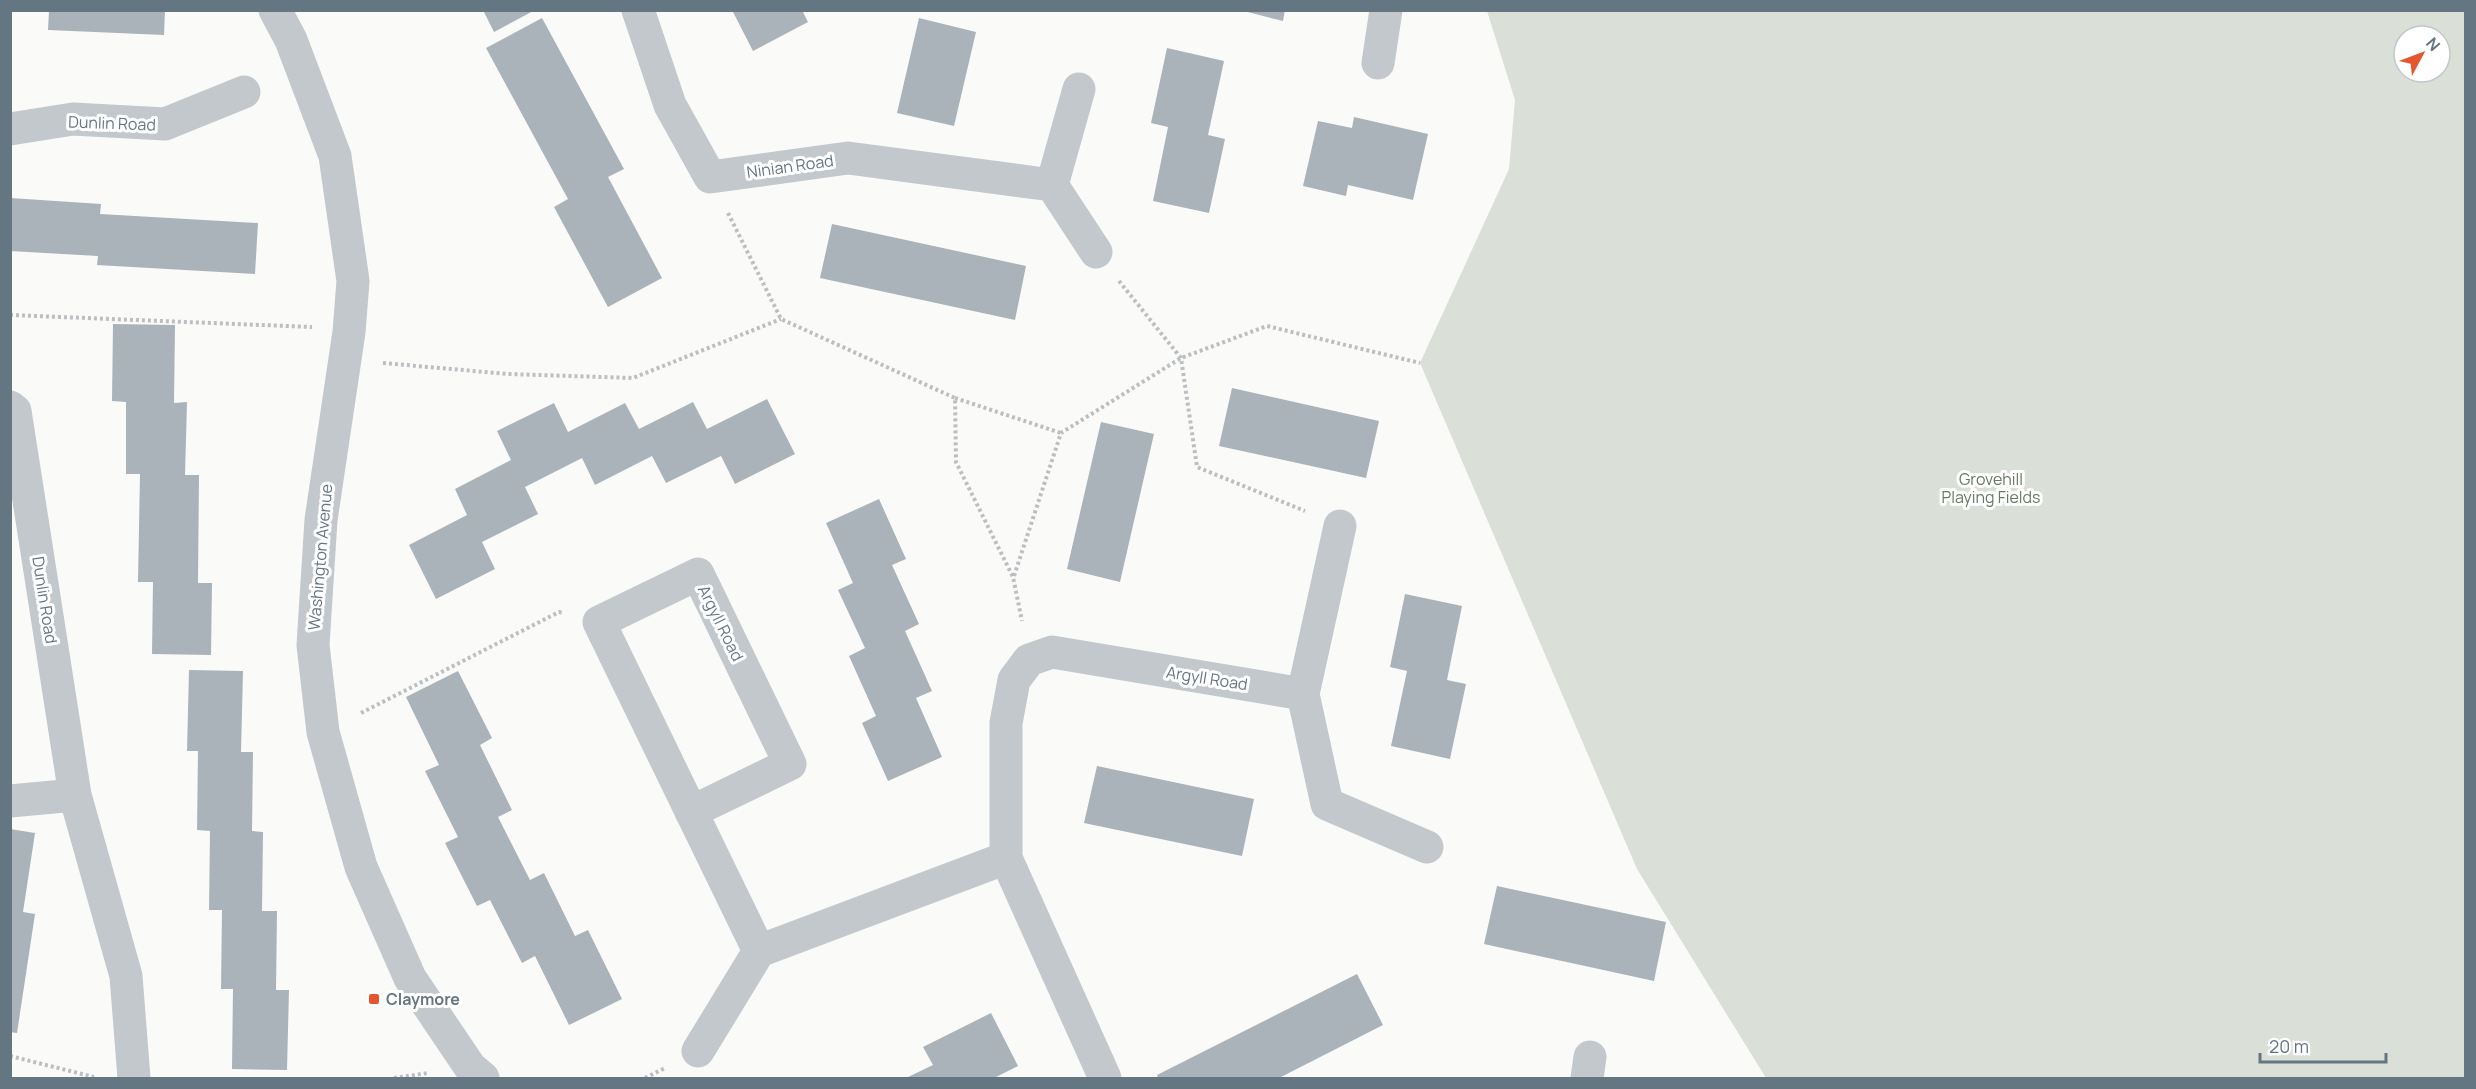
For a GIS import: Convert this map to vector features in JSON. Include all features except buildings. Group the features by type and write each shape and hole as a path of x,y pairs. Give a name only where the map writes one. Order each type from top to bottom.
{"street":[{"name":"Washington Avenue","path":"275,10 291,40 335,156 353,281 347,346 321,520 314,634 322,732 361,867 410,978 470,1067 483,1078"},
{"path":"638,10 670,105 710,177"},
{"path":"1378,63 1386,10"},
{"path":"1079,89 1052,185 1096,252"},
{"name":"Dunlin Road","path":"10,129 73,119 165,124 244,92"},
{"name":"Ninian Road","path":"710,177 848,158 1052,185"},
{"name":"Dunlin Road","path":"10,407 15,411 75,795 126,976 134,1078"},
{"path":"1340,526 1303,694 1327,804 1428,847"},
{"name":"Argyll Road","path":"599,622 698,574 790,764 691,812"},
{"path":"599,622 759,951"},
{"name":"Argyll Road","path":"1029,660 1052,652 1303,694"},
{"path":"1029,660 1014,680 1006,723 1006,858 1105,1078"},
{"path":"10,801 75,795"},
{"path":"698,1051 759,951 1006,858"}],"path":[{"path":"710,177 781,319 955,398 1061,433"},
{"path":"1096,252 1181,358 1197,467 1340,526"},
{"path":"10,315 312,327 347,346 508,374 633,378 781,319"},
{"path":"1013,577 1061,433 1181,358 1267,326 1420,363"},
{"path":"955,398 956,462 1013,577 1029,660"},
{"path":"322,732 559,612 599,622"},
{"path":"10,1056 99,1078"}],"green space":[{"name":"Grovehill Playing Fields","path":"1487,11 2465,11 2465,1078 1766,1078 1637,869 1420,363 1509,169 1515,100"}],"place":[{"name":"Claymore","path":"374,999"}]}
